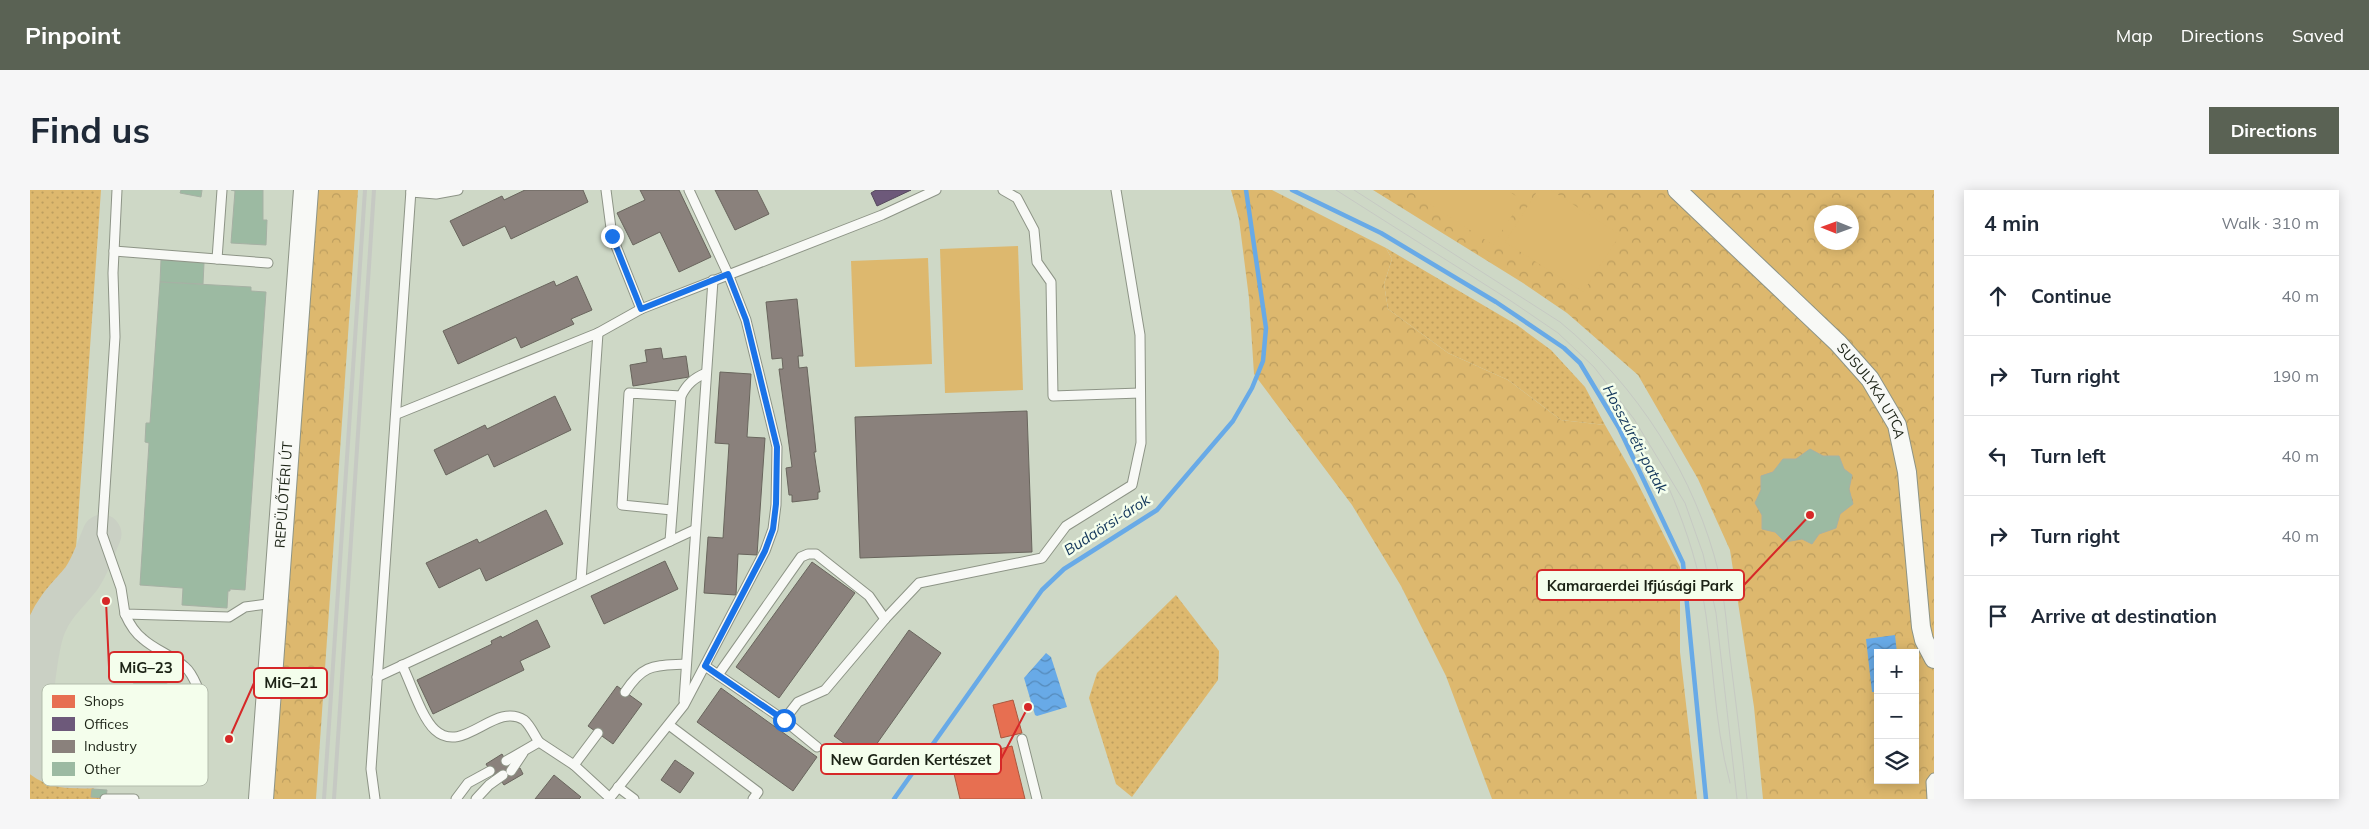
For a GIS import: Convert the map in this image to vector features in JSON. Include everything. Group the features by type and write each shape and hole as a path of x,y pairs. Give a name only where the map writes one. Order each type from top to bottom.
{"street":[{"name":"REPÜLŐTÉRI ÚT","path":"261,799 306,190"},
{"name":"SUSULYKA UTCA","path":"1677,190 1838,343 1870,379 1893,418 1904,450 1921,627 1924,640 1934,659"}],"lane":[{"path":"116,190 114,251 115,337 102,534 122,588 125,614 143,640 186,667 195,684"},
{"path":"217,259 222,190"},
{"path":"375,799 371,769 411,191 436,194 458,190"},
{"path":"606,190 612,236 641,309"},
{"path":"402,665 428,723 436,731 447,736 457,736 500,718 512,716 525,721 539,742 574,765 609,798 684,705 765,551 773,529 776,504 777,447 746,320 728,274 689,190"},
{"path":"397,414 598,333 641,309 882,215 936,190"},
{"path":"1004,190 1016,198 1034,230 1036,262 1051,282 1053,396 1140,393"},
{"path":"784,720 798,702 825,690 885,618 919,583 1042,558 1066,526 1132,484 1140,443 1140,335 1116,190"},
{"path":"114,251 268,264"},
{"path":"684,705 694,530 713,280"},
{"path":"581,581 598,333"},
{"path":"670,541 681,396 685,387 706,373"},
{"path":"672,510 622,505 629,393 681,396"},
{"path":"377,677 694,530"},
{"path":"718,675 801,557 808,554 816,554 869,596 885,618"},
{"path":"125,614 229,617 245,607 275,603"},
{"path":"625,692 639,673 645,670 659,666 686,664"},
{"path":"705,666 784,720 817,747"},
{"path":"669,725 758,792 753,799"},
{"path":"574,765 598,733"},
{"path":"1022,739 1037,799"},
{"path":"506,761 539,742"},
{"path":"476,799 485,789 507,773 525,750"},
{"path":"456,799 468,782 490,770"},
{"path":"478,777 485,789"},
{"path":"1932,799 1931,782 1934,778"},
{"path":"618,787 634,799"},
{"path":"105,799 134,799"}],"green space":[{"path":"30,190 101,190 74,577 51,601 30,643"},
{"path":"318,190 358,190 316,799 273,799"},
{"path":"1231,190 1272,190 1386,248 1392,259 1384,284 1388,309 1448,353 1508,380 1561,420 1605,425 1633,474 1680,567 1680,652 1697,799 1492,799 1446,676 1401,586 1352,505 1254,374 1249,298 1239,219"},
{"path":"1373,190 1934,190 1934,799 1763,799 1754,707 1730,550 1698,479 1638,375 1567,313 1523,283"},
{"path":"1408,190 1507,190 1522,200 1493,245"},
{"path":"1538,190 1551,190 1620,235 1583,292 1505,242"},
{"path":"1018,246 1023,390 945,393 940,249"},
{"path":"1386,248 1517,325 1551,350 1585,387 1605,425 1561,420 1508,380 1448,353 1388,309 1384,284 1392,259"},
{"path":"928,258 932,364 855,367 851,261"},
{"path":"1176,595 1219,651 1218,680 1132,797 1116,784 1089,698 1097,673"},
{"path":"30,755 42,765 42,786 91,786 105,799 30,799"}],"water":[{"path":"1895,635 1897,649 1874,649 1874,692 1872,692 1866,639"},
{"path":"1046,653 1051,657 1067,707 1037,716 1035,715 1024,678"}],"building: Shops":[{"path":"1013,700 1022,733 1001,738 993,705"},
{"path":"1012,746 1025,799 960,799 951,761"}],"building: Offices":[{"path":"876,190 911,190 877,206 871,193"}],"building: Industry":[{"path":"525,190 583,190 588,202 511,239 505,226 463,246 450,221 502,196 504,200"},
{"path":"640,190 679,190 711,257 679,272 660,232 633,245 617,213 645,200"},
{"path":"715,190 757,190 769,214 735,230"},
{"path":"577,276 592,310 571,319 574,324 521,348 516,337 458,364 443,331 554,281 556,286"},
{"path":"797,299 803,356 798,356 799,368 807,367 816,452 814,452 820,492 818,492 818,499 792,502 792,495 789,495 786,468 792,467 779,369 783,369 782,358 772,359 766,302"},
{"path":"661,348 663,359 686,356 689,377 633,386 630,365 647,362 645,350"},
{"path":"720,372 751,374 747,437 765,438 757,555 738,554 736,595 704,593 708,537 723,538 729,444 715,443"},
{"path":"555,396 571,430 494,467 488,454 446,475 434,450 485,425 487,429"},
{"path":"1027,411 1032,552 860,558 855,417"},
{"path":"546,510 563,544 486,581 480,568 439,588 426,563 477,539 479,543"},
{"path":"665,561 678,589 604,624 591,596"},
{"path":"812,562 855,593 779,698 736,667"},
{"path":"537,620 550,647 520,661 524,670 433,714 417,680 492,644 491,641 501,636 502,638"},
{"path":"909,630 941,653 866,759 834,736"},
{"path":"617,686 642,704 613,744 588,726"},
{"path":"721,688 817,757 793,791 697,722"},
{"path":"502,754 510,768 510,774 520,768 523,774 504,785 500,779 494,777 486,764"},
{"path":"675,760 694,773 680,793 661,780"},
{"path":"554,775 581,797 579,799 535,799"}],"building: Other":[{"path":"181,190 202,190 201,197 180,193"},
{"path":"231,190 263,190 263,220 267,220 266,245 231,243 235,191"},
{"path":"161,260 204,263 203,284 160,282"},
{"path":"160,282 251,287 251,291 266,292 245,590 230,589 228,591 227,608 182,605 183,588 140,585 149,443 145,442 146,423 150,423"},
{"path":"1810,449 1823,456 1839,456 1844,469 1852,475 1849,489 1853,504 1840,514 1836,528 1819,534 1812,544 1802,539 1785,542 1775,532 1762,529 1762,515 1755,503 1761,490 1761,476 1773,472 1783,459 1796,459"},
{"path":"150,678 167,679 167,684 134,684 134,680 150,681"},
{"path":"92,789 107,790 106,798 91,797"}],"waterway":[{"name":"Budaörsi-árok","path":"894,799 1042,590 1064,569 1157,510 1233,421 1252,388 1263,361 1266,328 1246,190"},
{"name":"Hosszúréti-patak","path":"1292,190 1381,233 1496,302 1564,348 1580,363 1619,428 1683,563 1706,799"}],"taxiway":[{"path":"42,759 32,742 32,718 35,684 44,635 50,618 84,574 102,534"}],"tram line":[{"path":"1336,190 1558,333 1594,367 1634,419 1685,503 1703,554 1716,613 1737,799"},
{"path":"1354,190 1560,322 1614,374 1660,435 1679,468 1695,503 1709,538 1719,574 1726,615 1747,799"},
{"path":"1668,486 1688,538 1702,591 1720,735 1730,783"}],"railway":[{"path":"324,799 365,190"},
{"path":"334,799 374,190"}],"place":[{"name":"Kamaraerdei Ifjúsági Park","path":"1810,515"},
{"name":"MiG–23","path":"106,601"},
{"name":"New Garden Kertészet","path":"1028,707"},
{"name":"MiG–21","path":"229,739"}],"route":[{"path":"612,236 641,309 728,274 746,320 757,372 766,398 777,447 776,504 773,529 765,551 705,666 784,720"}]}
